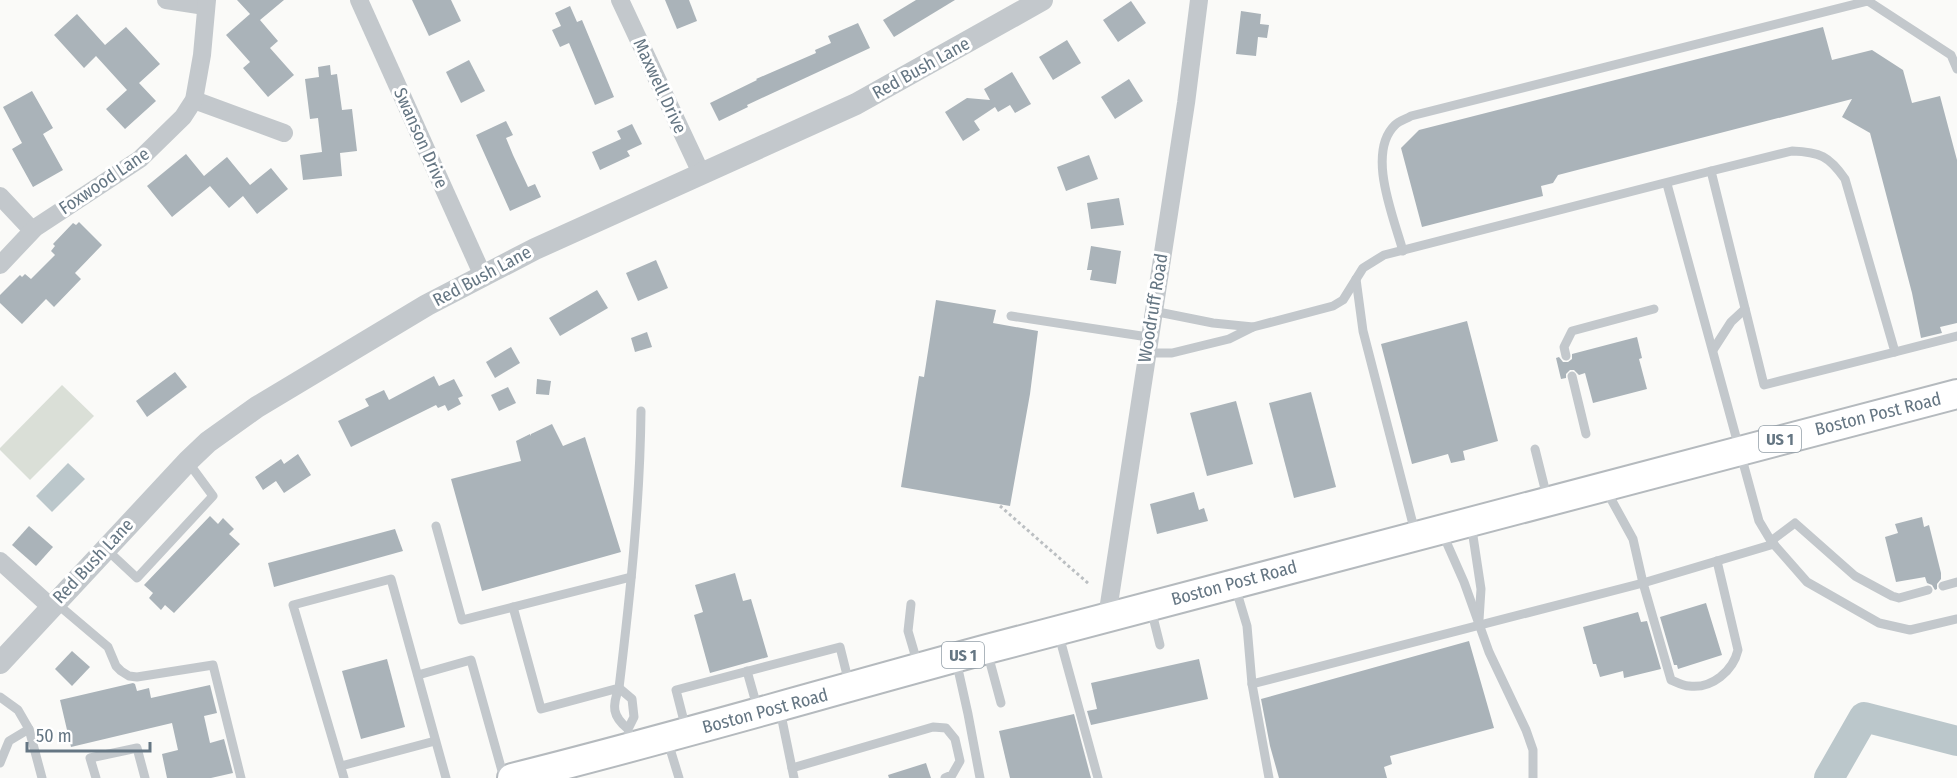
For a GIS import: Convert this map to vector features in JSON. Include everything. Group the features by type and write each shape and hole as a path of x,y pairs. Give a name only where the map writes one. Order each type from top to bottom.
{"main road":[{"name":"Boston Post Road","path":"512,778 543,774 629,738 677,734 1471,519 1957,394"}],"street":[{"name":"Foxwood Lane","path":"0,265 32,230 140,159 174,128 194,100 202,55 206,3 166,0"},
{"name":"Swanson Drive","path":"359,0 483,276"},
{"name":"Maxwell Drive","path":"620,0 701,173"},
{"name":"Red Bush Lane","path":"0,663 188,461 208,442 257,407 427,305 535,249 856,104 1042,0"},
{"name":"Woodruff Road","path":"1107,617 1186,103 1199,0"},
{"path":"194,100 284,133"},
{"path":"0,196 32,230"},
{"path":"0,561 53,605"}],"lane":[{"path":"1403,251 1381,164 1388,136 1395,125 1411,116 1868,1 1951,55 1957,69"},
{"path":"1011,316 1147,345 1172,353 1229,339 1253,327 1333,306 1343,300 1363,268 1384,255 1792,152 1822,155 1835,165 1845,180 1895,352"},
{"path":"1711,171 1764,384 1957,336"},
{"path":"1667,183 1759,521 1772,543 1807,582 1879,623 1910,630 1957,619"},
{"path":"1356,279 1363,331 1427,531 1464,582 1489,652 1526,730 1533,750 1533,778"},
{"path":"1566,356 1564,347 1572,331 1654,309"},
{"path":"1713,350 1731,322 1745,309"},
{"path":"1153,311 1213,323 1253,327"},
{"path":"1572,376 1586,434"},
{"path":"629,738 618,721 613,703 619,688 631,577 640,459 641,411"},
{"path":"1535,449 1548,500"},
{"path":"106,548 137,578 213,496 188,461"},
{"path":"1604,485 1633,539 1671,680 1689,686 1707,683 1726,674 1736,660 1738,650 1717,561"},
{"path":"1471,519 1481,589 1479,625"},
{"path":"1252,684 1643,583 1772,543 1795,523 1855,576 1892,596 1899,598 1928,590"},
{"path":"436,526 462,620 631,577"},
{"path":"344,778 293,605 391,579 446,778"},
{"path":"1943,586 1957,582"},
{"path":"1234,583 1247,626 1252,684 1269,778"},
{"path":"911,604 908,631 919,667"},
{"path":"53,605 108,648 116,666 129,676 137,677 213,664 241,778"},
{"path":"1150,605 1160,645"},
{"path":"513,607 541,709 619,688"},
{"path":"1058,630 1098,778"},
{"path":"679,777 676,690 840,647 851,688"},
{"path":"987,649 1001,703"},
{"path":"955,657 980,778"},
{"path":"418,675 471,660 504,778"},
{"path":"747,671 769,710 794,778"},
{"path":"619,688 632,699 634,717 629,738"},
{"path":"0,697 18,710 29,729 42,778"},
{"path":"792,768 933,727 946,728 955,739 960,761 952,775 945,778"},
{"path":"0,763 9,741 29,729"},
{"path":"341,766 435,741"},
{"path":"96,778 90,758 137,748 145,778"}],"path":[{"path":"1000,506 1089,584"}],"shaded area":[{"path":"62,385 94,416 30,480 0,448"},
{"path":"68,463 85,479 52,512 36,496"}],"building":[{"path":"237,0 284,0 260,20 278,41 270,48 294,75 268,97 243,68 250,62 226,35 250,14"},
{"path":"412,0 451,0 461,21 429,36"},
{"path":"665,0 689,0 697,21 677,29"},
{"path":"916,0 955,0 894,37 883,20"},
{"path":"1131,1 1146,23 1118,42 1103,20"},
{"path":"570,6 577,22 582,20 614,97 595,105 569,43 560,47 552,30 561,26 555,13"},
{"path":"1241,11 1261,14 1260,24 1269,25 1267,38 1258,37 1256,56 1236,54"},
{"path":"77,14 105,45 126,27 160,64 139,83 156,101 125,129 106,109 127,90 96,56 84,68 54,35"},
{"path":"858,23 870,48 747,105 748,107 719,121 710,103 756,79 816,53 815,50 831,43 828,36"},
{"path":"1823,27 1832,60 1872,50 1903,70 1912,103 1940,96 1957,160 1957,323 1940,327 1942,333 1921,338 1912,293 1870,133 1842,117 1852,99 1558,175 1553,183 1541,186 1543,196 1422,227 1401,148 1419,130"},
{"path":"1067,40 1081,63 1053,80 1039,57"},
{"path":"469,60 485,91 461,103 446,72"},
{"path":"330,65 331,75 337,74 342,110 352,109 357,151 340,153 342,176 303,180 300,155 322,152 318,118 310,119 305,79 319,77 318,67"},
{"path":"1012,72 1031,104 1015,113 1010,105 998,112 995,107 974,121 980,130 963,141 945,112 967,98 990,100 984,89"},
{"path":"1129,79 1143,101 1115,119 1101,97"},
{"path":"32,91 53,128 43,134 63,170 33,187 12,149 22,143 3,107"},
{"path":"506,121 513,135 506,138 513,155 528,187 535,184 541,197 510,211 476,135"},
{"path":"632,124 642,144 627,151 630,156 600,170 592,152 621,139 617,131"},
{"path":"186,154 204,176 227,157 250,185 271,168 288,189 257,214 243,196 229,208 210,186 172,217 147,186"},
{"path":"1089,155 1098,179 1066,191 1057,167"},
{"path":"1119,198 1124,225 1091,229 1087,203"},
{"path":"79,222 102,245 75,273 81,279 54,307 46,299 22,324 0,303 0,295 20,275 22,277 25,274 31,279 55,255 51,251 55,246 53,244 73,223 76,225"},
{"path":"1091,246 1121,251 1116,284 1090,280 1092,270 1087,270"},
{"path":"656,260 668,288 638,301 626,273"},
{"path":"597,290 608,308 560,336 549,318"},
{"path":"936,300 996,310 993,323 1038,331 1030,394 1010,506 901,487 919,376 924,377"},
{"path":"1467,321 1498,441 1463,451 1465,460 1451,463 1448,454 1412,464 1381,344"},
{"path":"647,332 652,347 635,352 631,338"},
{"path":"1637,337 1642,358 1639,359 1647,389 1593,403 1585,373 1579,375 1574,370 1570,370 1566,378 1561,379 1556,358 1559,357 1563,362 1568,362 1572,359 1572,354"},
{"path":"511,347 520,363 495,378 486,362"},
{"path":"175,372 187,387 147,417 136,401"},
{"path":"434,376 439,386 454,379 463,396 458,398 461,404 448,411 445,405 438,408 436,405 351,447 338,421 369,406 365,399 384,390 389,400"},
{"path":"537,379 551,381 549,395 536,394"},
{"path":"508,387 516,403 499,411 491,395"},
{"path":"1311,392 1336,487 1294,498 1269,403"},
{"path":"1236,401 1253,464 1207,476 1190,413"},
{"path":"552,424 563,446 585,437 621,552 482,591 451,479 521,461 516,441 530,434 531,436"},
{"path":"298,454 311,475 284,493 276,481 263,490 255,477 281,459 284,464"},
{"path":"1194,492 1199,510 1204,508 1208,521 1157,534 1150,504"},
{"path":"210,516 218,524 223,518 234,529 229,534 240,544 174,613 165,605 161,610 149,598 153,593 144,585"},
{"path":"1922,517 1924,527 1929,525 1941,573 1941,579 1935,590 1927,583 1925,577 1896,582 1885,537 1898,533 1895,524"},
{"path":"29,526 53,547 36,566 12,545"},
{"path":"395,529 403,551 274,587 268,563"},
{"path":"735,573 743,601 751,599 768,657 710,673 694,615 703,612 695,585"},
{"path":"1706,603 1722,655 1678,669 1677,665 1674,665 1660,617"},
{"path":"1638,612 1641,622 1647,621 1661,669 1624,678 1623,671 1600,677 1596,664 1593,664 1583,627"},
{"path":"1469,641 1494,728 1390,756 1392,764 1384,767 1387,778 1279,778 1261,699"},
{"path":"72,651 90,667 72,686 55,669"},
{"path":"387,659 405,727 361,739 342,671"},
{"path":"1199,659 1208,699 1091,725 1087,711 1097,709 1091,683"},
{"path":"133,683 137,691 149,688 151,698 210,685 217,713 204,716 210,743 224,739 233,773 211,778 167,778 162,754 178,750 172,723 71,747 60,700"},
{"path":"1074,714 1091,778 1010,778 999,731"},
{"path":"926,763 931,778 889,778 888,775"}],"waterway":[{"path":"1829,778 1864,717 1957,741"}]}
